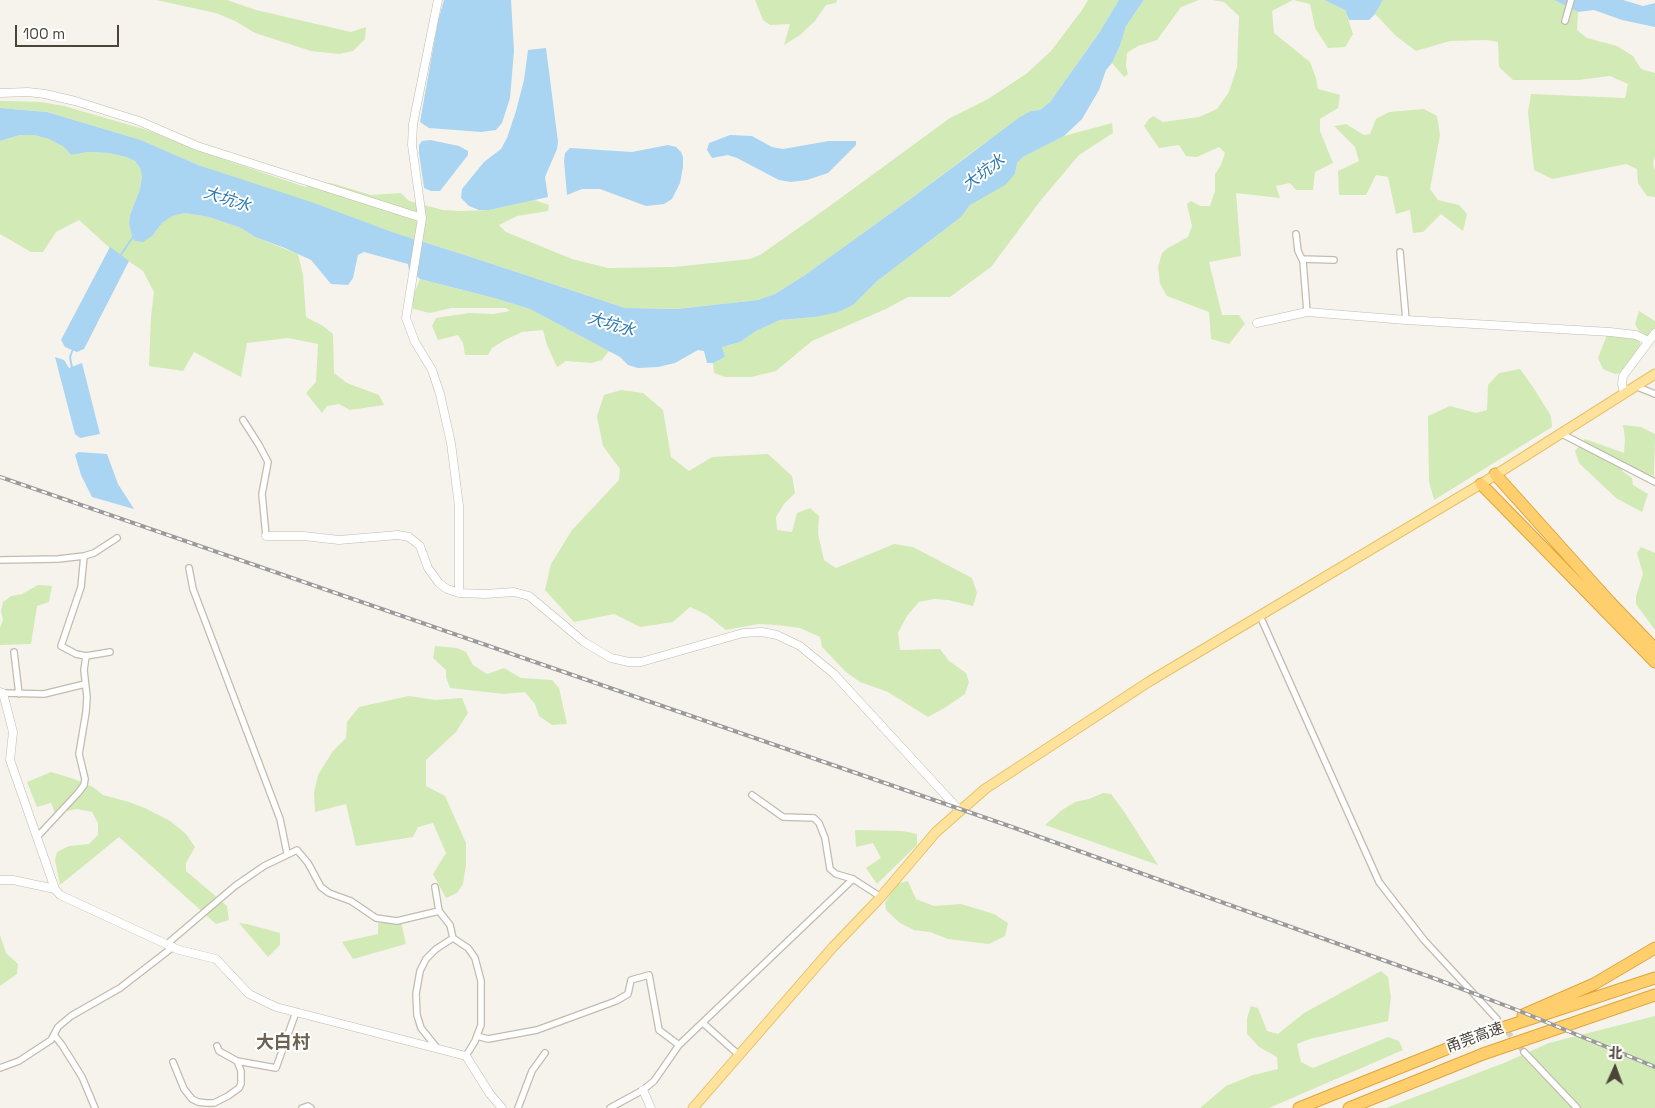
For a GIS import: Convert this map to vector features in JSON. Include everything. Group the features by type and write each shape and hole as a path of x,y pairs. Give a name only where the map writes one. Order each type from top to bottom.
{"highway":[{"path":"1495,474 1609,601 1655,649"},
{"path":"1482,484 1655,662"},
{"path":"1484,1034 1543,1005 1594,984 1655,948"},
{"name":"甬莞高速","path":"1299,1108 1484,1034 1655,978"},
{"name":"甬莞高速","path":"1349,1108 1483,1054 1655,995"}],"main road":[{"path":"693,1108 936,832 985,789 1134,692 1482,484 1655,374"}],"street":[{"path":"438,0 413,124 412,145 422,228 410,286 406,318 415,342 432,370 440,394 451,443 459,506 459,593"},
{"path":"1565,21 1571,0"},
{"path":"0,93 28,92 75,101 139,121 206,149 422,218"},
{"path":"1296,234 1298,251 1302,259 1307,312"},
{"path":"1400,252 1406,320"},
{"path":"1302,259 1334,260"},
{"path":"1257,324 1307,312 1610,332 1636,335 1648,341"},
{"path":"1624,393 1623,376 1655,333"},
{"path":"1636,386 1655,394"},
{"path":"243,420 268,462 262,494 266,536 304,536 339,540 398,535 409,537 420,546 428,568 439,583 447,589 459,593 514,592 529,596 584,642 611,658 629,662 641,662 743,633 762,632 782,638 800,646 834,674 960,811"},
{"path":"1560,433 1655,482"},
{"path":"0,560 58,559 84,556 94,553 117,538"},
{"path":"84,556 81,587 61,646 76,654 86,656 110,652"},
{"path":"189,568 193,589 280,819 287,853"},
{"path":"1260,616 1379,882 1424,940 1497,1019"},
{"path":"14,652 18,694"},
{"path":"37,837 78,794 84,785 85,779 79,754 86,712 84,670 86,656"},
{"path":"85,684 44,694 1,693 13,732 10,760 55,889 60,894 170,946 216,959 249,994 276,1007 466,1056 490,1094 502,1108"},
{"path":"752,795 783,817 814,818 825,838 830,869 836,874 853,879 880,897"},
{"path":"0,1068 19,1061 51,1040 58,1026 71,1016 120,988 170,946 235,886 287,853 297,850 308,863 321,887 329,893 351,901 376,918 397,921 439,911"},
{"path":"610,1108 643,1090 654,1081 679,1045 853,879"},
{"path":"0,880 13,880 55,889"},
{"path":"435,887 439,911 450,926 453,938 468,948 475,958 478,968 482,1002 481,1024 466,1056"},
{"path":"438,1050 421,1028 417,1015 417,981 426,959 436,949 453,938"},
{"path":"477,1036 488,1038 537,1030 616,1001 628,994 631,980 649,975 659,1030 679,1045"},
{"path":"217,1046 219,1051 237,1060 276,1068 296,1012"},
{"path":"703,1023 739,1055"},
{"path":"54,1035 82,1076 95,1108"},
{"path":"1524,1052 1577,1108"},
{"path":"518,1108 532,1071 545,1053"},
{"path":"173,1062 184,1089 192,1099 216,1105 239,1088 241,1084 241,1071 237,1060"},
{"path":"643,1090 651,1108"},
{"path":"302,1108 308,1106 311,1108"}],"green space":[{"path":"156,0 227,0 256,10 351,32 366,27 365,39 353,51 339,54 311,51 255,33 235,21 216,13"},
{"path":"755,0 837,0 836,3 826,5 815,21 800,35 784,45 790,24 770,25 763,20"},
{"path":"1088,0 1119,0 1099,33 1050,102 1040,110 1031,111 805,275 775,294 758,300 677,309 625,308 392,232 198,165 141,140 47,112 0,108 0,101 41,102 64,106 147,130 211,155 305,187 331,183 371,195 401,193 409,201 443,210 489,210 534,200 549,205 548,211 517,216 499,225 506,232 572,259 608,268 674,267 750,259 760,255 950,118 988,99 1026,74 1051,51"},
{"path":"1144,0 1199,0 1181,7 1157,40 1138,46 1127,53 1126,66 1128,74 1124,77 1112,63 1126,26"},
{"path":"1212,0 1293,0 1272,11 1274,33 1310,62 1318,89 1340,95 1338,108 1320,119 1320,131 1333,163 1315,172 1313,190 1296,190 1290,183 1276,186 1280,198 1236,193 1241,256 1209,262 1222,315 1239,315 1245,324 1229,344 1211,339 1209,312 1167,296 1160,284 1158,267 1162,253 1188,237 1192,226 1187,204 1191,201 1200,206 1210,206 1215,191 1215,174 1221,165 1225,153 1219,147 1197,157 1186,156 1179,145 1159,148 1144,126 1153,116 1163,122 1199,117 1217,109 1229,92 1237,67 1239,16 1224,2"},
{"path":"1293,0 1324,0 1345,10 1353,34 1345,47 1328,48 1315,28 1310,4"},
{"path":"1383,0 1554,0 1578,12 1577,30 1587,38 1617,46 1633,56 1641,69 1655,73 1655,156 1653,163 1655,171 1655,197 1647,196 1638,183 1637,169 1626,164 1552,179 1534,170 1528,112 1531,94 1625,98 1628,84 1610,76 1579,80 1513,80 1499,67 1498,42 1487,40 1450,41 1416,51 1396,36 1375,14"},
{"path":"1424,109 1437,116 1440,135 1430,189 1438,200 1459,205 1467,214 1463,231 1441,214 1423,232 1413,233 1410,210 1396,214 1388,177 1376,175 1366,195 1339,195 1338,171 1359,161 1355,147 1334,126 1346,124 1364,135 1370,134 1376,119 1389,112"},
{"path":"1112,123 1113,133 1079,155 1041,200 991,267 950,297 908,297 888,308 812,341 776,371 751,377 725,377 714,373 713,363 725,357 722,347 740,342 756,331 780,320 815,317 853,305 876,282 961,217 970,205 1015,174 1017,163 1023,157 1064,136"},
{"path":"20,135 34,135 49,139 64,147 71,155 88,152 109,153 135,161 140,168 142,176 140,189 130,215 129,224 132,236 153,235 162,223 171,216 185,213 209,217 241,228 255,237 298,254 303,275 306,317 333,334 334,373 347,383 379,395 384,405 350,410 339,404 327,406 322,413 306,393 316,382 318,344 288,338 247,343 241,377 194,352 183,371 149,366 154,292 143,271 112,250 79,220 56,232 43,252 31,252 0,234 0,141"},
{"path":"420,279 530,309 609,351 602,360 592,363 566,361 557,367 547,345 543,330 522,332 492,348 488,355 465,355 463,343 458,335 438,340 432,326 436,318 469,313 493,314 510,311 506,308 451,308 430,313 413,309 413,296"},
{"path":"1639,311 1655,321 1655,329 1648,336 1639,331 1635,324"},
{"path":"1607,335 1632,337 1640,342 1641,348 1620,373 1615,374 1603,369 1598,358"},
{"path":"1520,369 1551,416 1552,427 1434,500 1429,481 1428,416 1450,406 1476,413 1487,410 1488,385 1499,373"},
{"path":"621,390 643,393 663,410 671,457 689,471 712,457 768,454 792,476 795,493 784,504 776,517 777,530 792,532 797,513 810,508 819,516 818,534 824,560 836,568 894,544 913,547 972,578 977,593 973,606 948,600 934,599 919,602 907,616 898,633 900,650 940,649 949,661 966,673 969,682 965,694 928,717 888,692 860,682 846,672 822,647 820,637 800,628 777,625 758,624 726,630 707,615 690,607 673,622 640,627 614,614 574,622 545,590 551,564 572,530 619,480 620,469 603,446 597,416 604,395"},
{"path":"1623,425 1641,427 1655,434 1654,476 1624,466 1622,471 1632,478 1633,485 1648,494 1642,512 1616,498 1579,463 1575,451 1585,439 1624,453"},
{"path":"1641,547 1655,553 1655,630 1636,604 1636,596 1643,574 1637,553"},
{"path":"38,585 52,586 49,602 37,606 31,644 0,645 3,602 11,596 22,594"},
{"path":"435,646 457,648 466,652 473,665 487,674 504,668 521,678 552,680 559,688 567,724 552,725 539,716 535,704 525,692 504,694 450,688 446,677 446,670 433,658"},
{"path":"409,696 435,700 462,698 468,713 456,732 426,760 426,786 445,796 466,843 466,865 463,884 457,893 446,898 433,874 446,853 433,823 418,827 413,837 356,846 346,804 315,812 314,793 318,775 333,751 346,738 347,722 359,707"},
{"path":"51,772 93,787 103,795 145,808 170,821 186,834 195,847 186,863 186,871 227,906 229,920 216,924 119,837 60,885 55,860 57,852 69,846 89,844 98,835 98,823 92,812 77,809 55,813 51,803 37,807 27,782"},
{"path":"1103,793 1111,794 1158,865 1045,825 1062,810 1075,802"},
{"path":"855,830 902,831 917,834 917,845 877,884 866,868 881,858 873,843 856,847"},
{"path":"908,881 916,899 934,906 961,904 994,914 1008,923 1005,936 989,944 948,939 930,932 914,930 900,923 886,910 885,903 894,888 900,883"},
{"path":"401,922 406,944 353,959 342,942 378,934 378,923"},
{"path":"239,923 280,933 280,945 268,957"},
{"path":"0,935 6,953 18,964 17,974 0,986"},
{"path":"1381,971 1388,977 1391,997 1388,1021 1310,1039 1297,1044 1301,1062 1313,1068 1388,1037 1399,1041 1403,1050 1269,1108 1200,1108 1226,1086 1253,1075 1278,1069 1277,1057 1259,1047 1247,1034 1247,1018 1251,1006 1258,1008 1267,1031 1278,1034 1304,1013"},
{"path":"1655,1016 1655,1108 1386,1108 1504,1063 1549,1043"}],"water":[{"path":"444,0 511,0 514,51 510,98 502,123 496,130 481,132 429,128 420,122 438,21"},
{"name":"大坑水","path":"1119,0 1144,0 1126,26 1112,63 1106,70 1099,90 1082,119 1064,136 1023,157 1017,163 1015,174 1005,185 970,205 961,217 876,282 853,305 838,312 815,317 780,320 756,331 740,342 722,347 725,357 713,363 707,363 704,351 698,350 675,363 658,367 638,368 628,365 620,357 530,309 420,279 409,270 408,264 364,252 358,255 353,278 348,285 331,284 311,260 255,237 241,228 209,217 185,213 172,216 143,242 135,241 129,224 142,176 140,168 135,161 109,153 88,152 71,155 64,147 49,139 34,135 20,135 0,141 0,108 47,112 141,140 198,165 311,202 392,232 625,308 677,309 758,300 775,294 805,275 1020,117 1031,111 1040,110 1050,102 1099,33"},
{"path":"1324,0 1383,0 1369,20 1349,20 1345,10"},
{"path":"1554,0 1623,0 1643,6 1655,3 1655,27 1622,20 1594,10 1578,12"},
{"path":"546,48 558,142 545,177 548,197 489,210 479,210 469,206 461,198 462,189 484,162 501,149 507,138 524,80 528,50"},
{"path":"730,135 752,136 772,147 783,149 829,141 856,141 856,145 828,173 807,180 791,182 779,180 728,155 712,158 707,150 709,143"},
{"path":"430,140 459,146 468,151 468,155 440,191 431,191 424,188 419,145 422,141"},
{"path":"668,145 676,147 681,152 683,167 680,183 672,199 664,204 646,206 600,189 582,189 567,195 564,161 565,153 570,148 632,152"},
{"path":"110,247 129,261 84,349 77,352 65,347 61,340"},
{"path":"55,357 64,360 69,368 82,363 100,434 80,438 75,434"},
{"path":"78,452 107,454 118,484 134,509 92,497 81,475 75,455"}],"waterway":[{"path":"120,256 133,237"},
{"path":"72,368 70,357 73,349"}],"tunnel":[{"path":"1497,1019 1524,1052"}],"railway":[{"path":"0,477 1012,827 1436,979 1655,1067"}],"district":[{"name":"大白村","path":"283,1043"}]}
